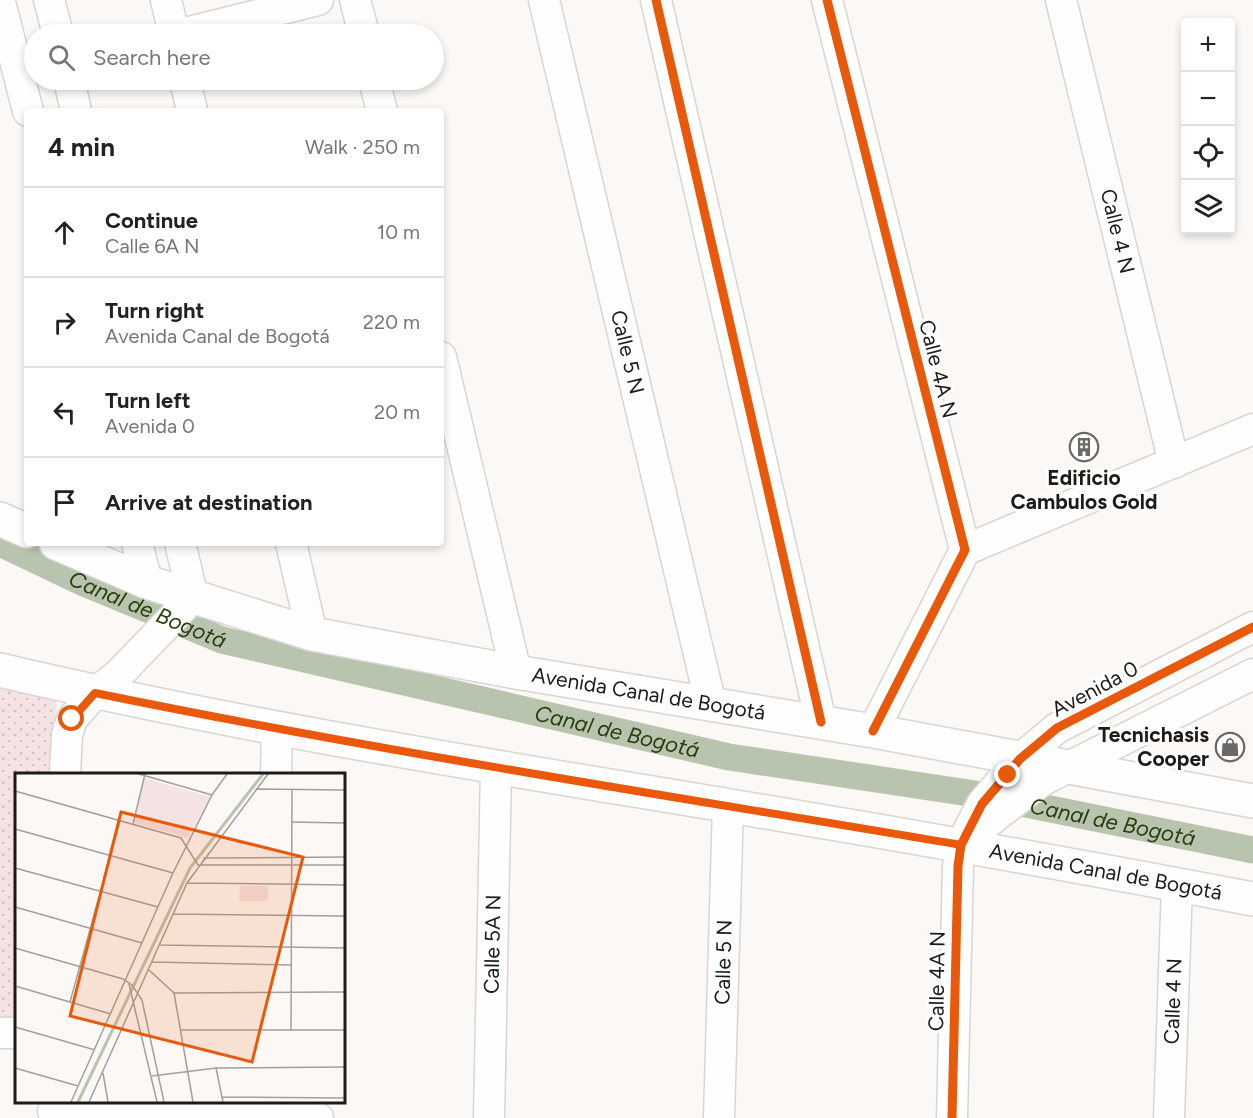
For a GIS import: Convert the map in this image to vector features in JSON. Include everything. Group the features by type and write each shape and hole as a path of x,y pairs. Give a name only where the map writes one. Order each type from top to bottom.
{"main road":[{"path":"0,519 24,530"},
{"name":"Avenida Canal de Bogotá","path":"63,546 147,582 183,608 516,672 873,731 1035,770 1253,801"},
{"name":"Avenida Canal de Bogotá","path":"0,670 107,683 277,730 496,769 728,805 961,845 1253,899"}],"street":[{"path":"49,0 55,24"},
{"path":"166,0 172,24"},
{"path":"221,24 318,0"},
{"path":"356,0 362,24"},
{"name":"Calle 5 N","path":"544,0 711,705"},
{"path":"656,0 821,722"},
{"name":"Calle 4A N","path":"827,0 965,550"},
{"name":"Calle 4 N","path":"1060,0 1174,463"},
{"path":"0,2 16,76 27,108"},
{"path":"71,90 75,108"},
{"path":"187,90 191,108"},
{"path":"377,90 381,108"},
{"path":"444,370 516,672"},
{"path":"873,731 965,550 1253,429"},
{"path":"138,546 147,582"},
{"path":"65,773 67,735 72,719 183,608 180,546"},
{"path":"292,546 312,634"},
{"name":"Avenida 0","path":"1035,770 1057,728 1253,627"},
{"name":"Avenida 0","path":"961,845 989,809 1035,770 1253,674"},
{"path":"276,773 277,730"},
{"name":"Calle 5A N","path":"489,1118 496,769"},
{"name":"Calle 5 N","path":"719,1118 728,805"},
{"name":"Calle 4A N","path":"952,1118 958,866 961,845"},
{"name":"Calle 4 N","path":"1169,1118 1177,885"},
{"path":"53,1110 267,1112 318,1118"}],"shaded area":[{"path":"0,680 56,696 54,773 15,773 15,1028 0,1028"}],"waterway":[{"name":"Canal de Bogotá","path":"0,543 84,583 222,640 729,757 982,795 1253,850"}],"cycle path":[{"path":"656,0 821,722"},
{"path":"827,0 965,550 873,731"},
{"path":"952,1118 958,866 961,845 982,804 1020,759 1057,728 1253,627"}],"place":[{"name":"Edificio Cambulos Gold","path":"1084,447"},
{"name":"Tecnichasis Cooper","path":"1230,747"}],"route":[{"path":"72,719 95,693 277,730 496,769 728,805 961,845 982,804 1008,775"}]}
